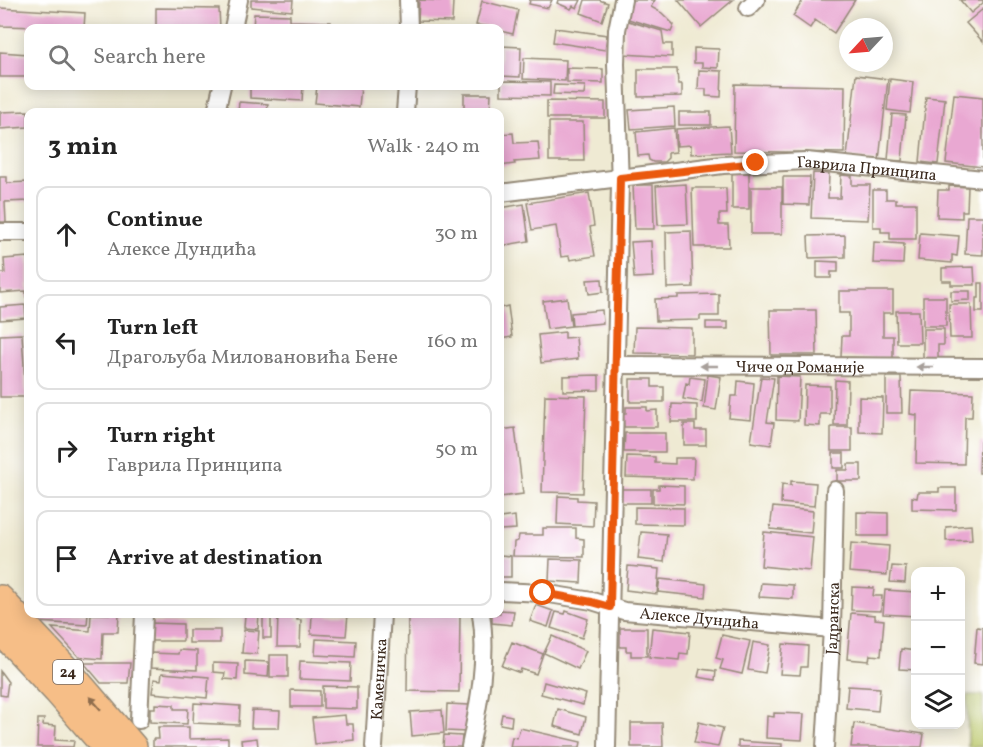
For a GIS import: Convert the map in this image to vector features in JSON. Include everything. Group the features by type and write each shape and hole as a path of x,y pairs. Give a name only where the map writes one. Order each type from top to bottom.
{"main road":[{"name":"24","path":"0,599 66,669 133,747"},
{"name":"24","path":"0,630 106,747"}],"street":[{"path":"234,24 239,0"},
{"path":"408,0 409,24"},
{"path":"607,747 620,178 616,64 617,30 623,0"},
{"path":"217,108 221,90"},
{"path":"405,108 406,90"},
{"name":"Гаврила Принципа","path":"504,192 723,165 783,161 806,161 983,179"},
{"path":"0,232 24,232"},
{"name":"Чиче од Романије","path":"617,365 983,367"},
{"name":"Јадранска","path":"825,747 832,629 835,490"},
{"name":"Алексе Дундића","path":"504,591 543,593 624,610 832,629"},
{"path":"139,720 144,618"},
{"name":"Каменичка","path":"374,747 382,618"},
{"path":"470,747 479,703 484,629 482,618"}],"green space":[{"path":"967,695 983,695 983,747 968,747"}],"building":[{"path":"251,0 293,0 292,11 251,7"},
{"path":"419,0 453,1 452,22 418,21"},
{"path":"530,0 552,0 548,8 529,4"},
{"path":"558,0 581,0 577,8 573,6 571,9 557,3"},
{"path":"585,0 599,0 608,3 602,21 581,13"},
{"path":"630,0 655,0 651,7 662,13 674,25 671,32 625,18"},
{"path":"678,0 733,0 701,27"},
{"path":"803,0 855,0 844,18 839,18 839,25 834,33 815,20 810,28 793,16"},
{"path":"960,0 983,0 983,3 971,13"},
{"path":"482,1 518,10 513,34 504,32 504,24 476,24"},
{"path":"0,8 85,13 84,24 0,26"},
{"path":"156,8 219,9 220,24 156,24"},
{"path":"983,9 983,42 966,23"},
{"path":"254,14 290,15 290,21 331,22 331,24 253,24"},
{"path":"625,20 662,31 664,44 672,44 672,57 623,54"},
{"path":"555,28 607,35 605,50 553,42"},
{"path":"504,46 521,47 520,77 504,76"},
{"path":"694,48 719,49 718,68 702,67 702,63 694,63"},
{"path":"0,52 24,54 24,77 0,77"},
{"path":"524,58 566,60 565,81 523,79"},
{"path":"567,68 603,69 603,83 567,82"},
{"path":"638,69 677,69 678,84 682,84 682,96 638,97"},
{"path":"699,70 722,71 721,97 706,96 706,89 698,89"},
{"path":"856,75 888,79 879,161 847,157"},
{"path":"890,79 913,82 910,113 887,110"},
{"path":"504,81 550,82 550,96 501,95 501,90 504,90"},
{"path":"735,84 845,86 844,153 734,151"},
{"path":"554,85 585,86 584,95 553,94"},
{"path":"250,90 303,90 302,101 250,98"},
{"path":"317,90 361,90 359,107 315,103"},
{"path":"464,94 491,94 490,108 464,108"},
{"path":"954,94 983,97 983,167 946,163"},
{"path":"926,97 945,99 938,164 920,162"},
{"path":"547,101 605,102 605,118 547,118"},
{"path":"239,102 268,104 268,108 238,108"},
{"path":"674,107 675,126 631,129 629,110"},
{"path":"24,111 24,127 0,129 0,112"},
{"path":"679,112 711,112 711,125 679,125"},
{"path":"892,114 906,115 902,161 888,160"},
{"path":"549,122 583,122 584,161 549,161"},
{"path":"729,126 731,152 691,154 691,145 677,146 676,129"},
{"path":"674,128 676,152 668,153 668,158 664,162 653,162 649,160 648,155 638,156 636,132"},
{"path":"513,133 514,143 538,142 540,160 514,162 515,164 504,165 504,134"},
{"path":"732,172 749,172 749,209 732,209"},
{"path":"813,173 829,174 828,198 840,198 841,175 852,176 852,185 870,185 868,220 811,218"},
{"path":"0,177 7,177 7,183 24,182 24,201 5,202 6,222 0,222"},
{"path":"783,177 810,177 809,205 783,204"},
{"path":"686,184 688,224 658,225 656,186"},
{"path":"633,185 653,185 654,229 635,229"},
{"path":"949,186 968,187 967,211 962,211 962,218 937,217 938,190 949,190"},
{"path":"751,187 782,187 782,234 751,234"},
{"path":"692,188 726,188 727,214 719,214 719,225 728,225 729,247 694,247"},
{"path":"873,190 886,190 886,199 896,199 896,203 916,203 916,239 890,239 890,232 881,232 881,227 873,227"},
{"path":"589,193 594,226 590,227 595,256 570,260 569,256 561,257 556,226 532,230 527,203"},
{"path":"524,204 529,241 504,245 504,207"},
{"path":"967,216 983,216 983,255 965,254"},
{"path":"691,231 693,287 667,288 666,232"},
{"path":"920,233 959,236 957,256 952,255 952,263 918,260"},
{"path":"845,235 845,257 809,258 808,236"},
{"path":"651,241 653,277 634,278 631,242"},
{"path":"874,242 904,244 903,264 873,263"},
{"path":"24,257 24,291 0,293 0,273 5,273 4,259"},
{"path":"817,261 838,262 838,272 831,272 831,278 817,278"},
{"path":"974,267 975,285 951,285 951,281 942,281 942,268"},
{"path":"602,279 603,292 589,294 587,280"},
{"path":"979,283 983,283 983,312 976,312"},
{"path":"839,291 893,291 893,313 883,313 883,336 893,336 893,358 841,357 842,336 849,336 849,313 839,313"},
{"path":"951,291 970,291 970,300 951,301"},
{"path":"719,294 719,316 700,316 700,320 656,321 655,299 678,298 678,295"},
{"path":"923,297 946,297 946,326 923,326"},
{"path":"567,298 571,326 547,329 543,301"},
{"path":"949,304 971,304 972,338 950,338"},
{"path":"24,305 24,318 0,320 0,307"},
{"path":"508,306 512,337 504,338 504,307"},
{"path":"602,310 603,323 572,326 571,313"},
{"path":"770,310 816,310 817,355 771,355"},
{"path":"896,311 919,311 920,343 897,343"},
{"path":"706,322 728,322 728,329 706,329"},
{"path":"635,327 692,328 692,354 634,353"},
{"path":"923,329 944,329 944,345 938,345 938,360 923,359"},
{"path":"565,332 565,338 576,337 578,359 541,363 538,335"},
{"path":"22,334 24,397 0,397 0,335"},
{"path":"599,375 599,390 563,391 563,376"},
{"path":"708,375 721,377 716,410 704,408"},
{"path":"777,376 800,377 798,421 776,420"},
{"path":"690,377 705,379 702,402 683,399 686,383 689,384"},
{"path":"761,377 774,378 767,422 774,423 771,445 751,442"},
{"path":"886,377 901,377 902,413 886,413"},
{"path":"630,379 652,379 652,387 664,387 664,402 630,402"},
{"path":"835,380 848,381 847,425 834,425"},
{"path":"738,381 754,383 751,420 729,418 731,396 737,396"},
{"path":"805,385 830,386 830,414 820,414 820,426 804,425"},
{"path":"911,391 973,393 972,417 965,417 964,464 916,463 917,415 910,414"},
{"path":"545,395 586,396 583,493 542,492"},
{"path":"859,397 883,398 882,433 859,432"},
{"path":"672,404 697,405 697,422 671,422"},
{"path":"626,407 647,407 647,411 657,410 657,427 624,427 623,413 626,413"},
{"path":"684,424 695,424 695,430 706,430 706,445 684,445"},
{"path":"831,427 852,427 852,451 831,451"},
{"path":"515,428 523,494 504,496 504,429"},
{"path":"625,433 665,433 665,452 624,452"},
{"path":"980,442 983,442 983,473 979,473"},
{"path":"833,453 844,453 844,468 833,468"},
{"path":"627,456 655,457 655,463 675,464 675,458 694,458 693,479 626,477"},
{"path":"848,464 861,464 861,481 837,481 837,470 848,470"},
{"path":"791,481 816,483 814,506 781,503 782,484 791,485"},
{"path":"659,485 684,486 684,504 653,503 653,489 659,489"},
{"path":"939,488 956,488 956,510 912,509 912,497 917,498 918,492 939,492"},
{"path":"621,489 651,489 651,503 621,503"},
{"path":"558,496 594,501 593,526 557,524"},
{"path":"635,507 684,508 684,525 635,524"},
{"path":"773,507 813,511 811,533 770,529"},
{"path":"857,512 888,513 888,536 857,536"},
{"path":"515,516 516,529 504,530 504,517"},
{"path":"971,525 972,540 946,541 946,527"},
{"path":"543,528 576,528 576,538 584,539 584,557 513,556 514,542 518,541 519,535 543,535"},
{"path":"641,532 667,534 664,562 638,559"},
{"path":"764,532 813,537 810,571 761,566"},
{"path":"851,543 889,546 887,575 849,572"},
{"path":"504,555 511,556 511,577 504,577"},
{"path":"550,559 582,560 581,583 549,581"},
{"path":"628,566 659,569 657,594 626,590"},
{"path":"892,566 906,567 905,583 890,582"},
{"path":"660,579 706,584 705,597 658,592"},
{"path":"761,583 793,585 793,599 759,597"},
{"path":"852,587 874,588 873,596 882,596 881,611 851,610"},
{"path":"885,590 911,592 911,616 883,614"},
{"path":"536,605 553,611 548,627 530,621"},
{"path":"504,610 514,611 512,625 492,623 492,618 504,618"},
{"path":"566,611 588,619 582,638 551,628 556,612 565,614"},
{"path":"851,613 875,615 875,619 884,620 881,656 870,655 869,661 847,659"},
{"path":"37,618 88,618 87,625 37,622"},
{"path":"91,618 119,618 118,632 103,632 102,659 79,657 52,628 90,631"},
{"path":"245,618 259,618 258,629 244,628"},
{"path":"263,618 271,618 271,638 263,638"},
{"path":"278,618 301,620 300,647 277,647"},
{"path":"312,618 348,618 346,636 311,634"},
{"path":"408,618 460,618 459,692 407,691"},
{"path":"151,623 183,624 183,641 151,641"},
{"path":"977,627 983,628 983,664 974,663"},
{"path":"620,628 647,628 647,656 631,656 631,651 626,651 626,647 620,647"},
{"path":"652,628 690,632 688,654 680,653 679,660 649,657"},
{"path":"189,630 220,630 220,643 189,643"},
{"path":"244,630 259,631 257,654 242,653"},
{"path":"722,635 750,641 742,674 720,669 723,660 716,658"},
{"path":"552,636 586,651 578,669 544,653"},
{"path":"316,639 356,641 355,657 315,655"},
{"path":"512,642 543,654 536,674 521,669 520,673 502,666"},
{"path":"753,642 770,645 765,673 748,670"},
{"path":"783,644 808,646 807,667 801,667 800,675 780,674"},
{"path":"901,649 911,650 911,670 899,669"},
{"path":"179,650 197,651 197,670 150,668 151,653 178,654"},
{"path":"270,655 288,655 288,677 270,677"},
{"path":"245,661 269,662 268,677 245,675"},
{"path":"300,661 351,663 350,681 299,679"},
{"path":"84,663 130,663 128,683 101,683"},
{"path":"213,663 238,664 237,680 224,679 225,673 213,672"},
{"path":"700,669 716,671 715,680 698,677"},
{"path":"0,671 8,682 6,696 0,695"},
{"path":"162,673 209,677 207,698 152,693 154,679 161,680"},
{"path":"544,682 586,694 583,705 541,694"},
{"path":"323,686 357,687 357,709 323,708"},
{"path":"848,686 880,688 878,711 846,708"},
{"path":"291,690 320,691 320,707 291,707"},
{"path":"194,703 240,706 239,725 193,723"},
{"path":"155,704 174,705 174,709 188,709 187,724 150,722 150,708 155,708"},
{"path":"447,704 469,705 467,732 446,731"},
{"path":"558,709 586,717 582,734 554,726"},
{"path":"252,710 280,711 279,728 251,728"},
{"path":"442,710 444,733 412,736 410,712"},
{"path":"774,713 804,714 802,740 766,738 767,716 774,717"},
{"path":"502,714 512,716 511,726 500,724"},
{"path":"345,715 346,724 353,724 354,740 315,744 312,718"},
{"path":"38,719 44,719 43,725 56,726 55,740 74,741 73,747 37,747"},
{"path":"699,722 723,728 718,747 694,743"},
{"path":"631,723 662,723 663,747 631,747"},
{"path":"854,723 924,734 922,747 851,747"},
{"path":"158,727 189,727 189,739 228,738 228,747 153,747 153,739 159,739"},
{"path":"520,728 581,742 580,747 510,747 512,737 517,738"},
{"path":"444,735 462,736 461,747 443,747"},
{"path":"257,738 258,747 242,747 241,740"},
{"path":"738,741 782,744 782,747 738,747"}],"route":[{"path":"543,593 610,607 620,178 685,169 756,163"}]}
